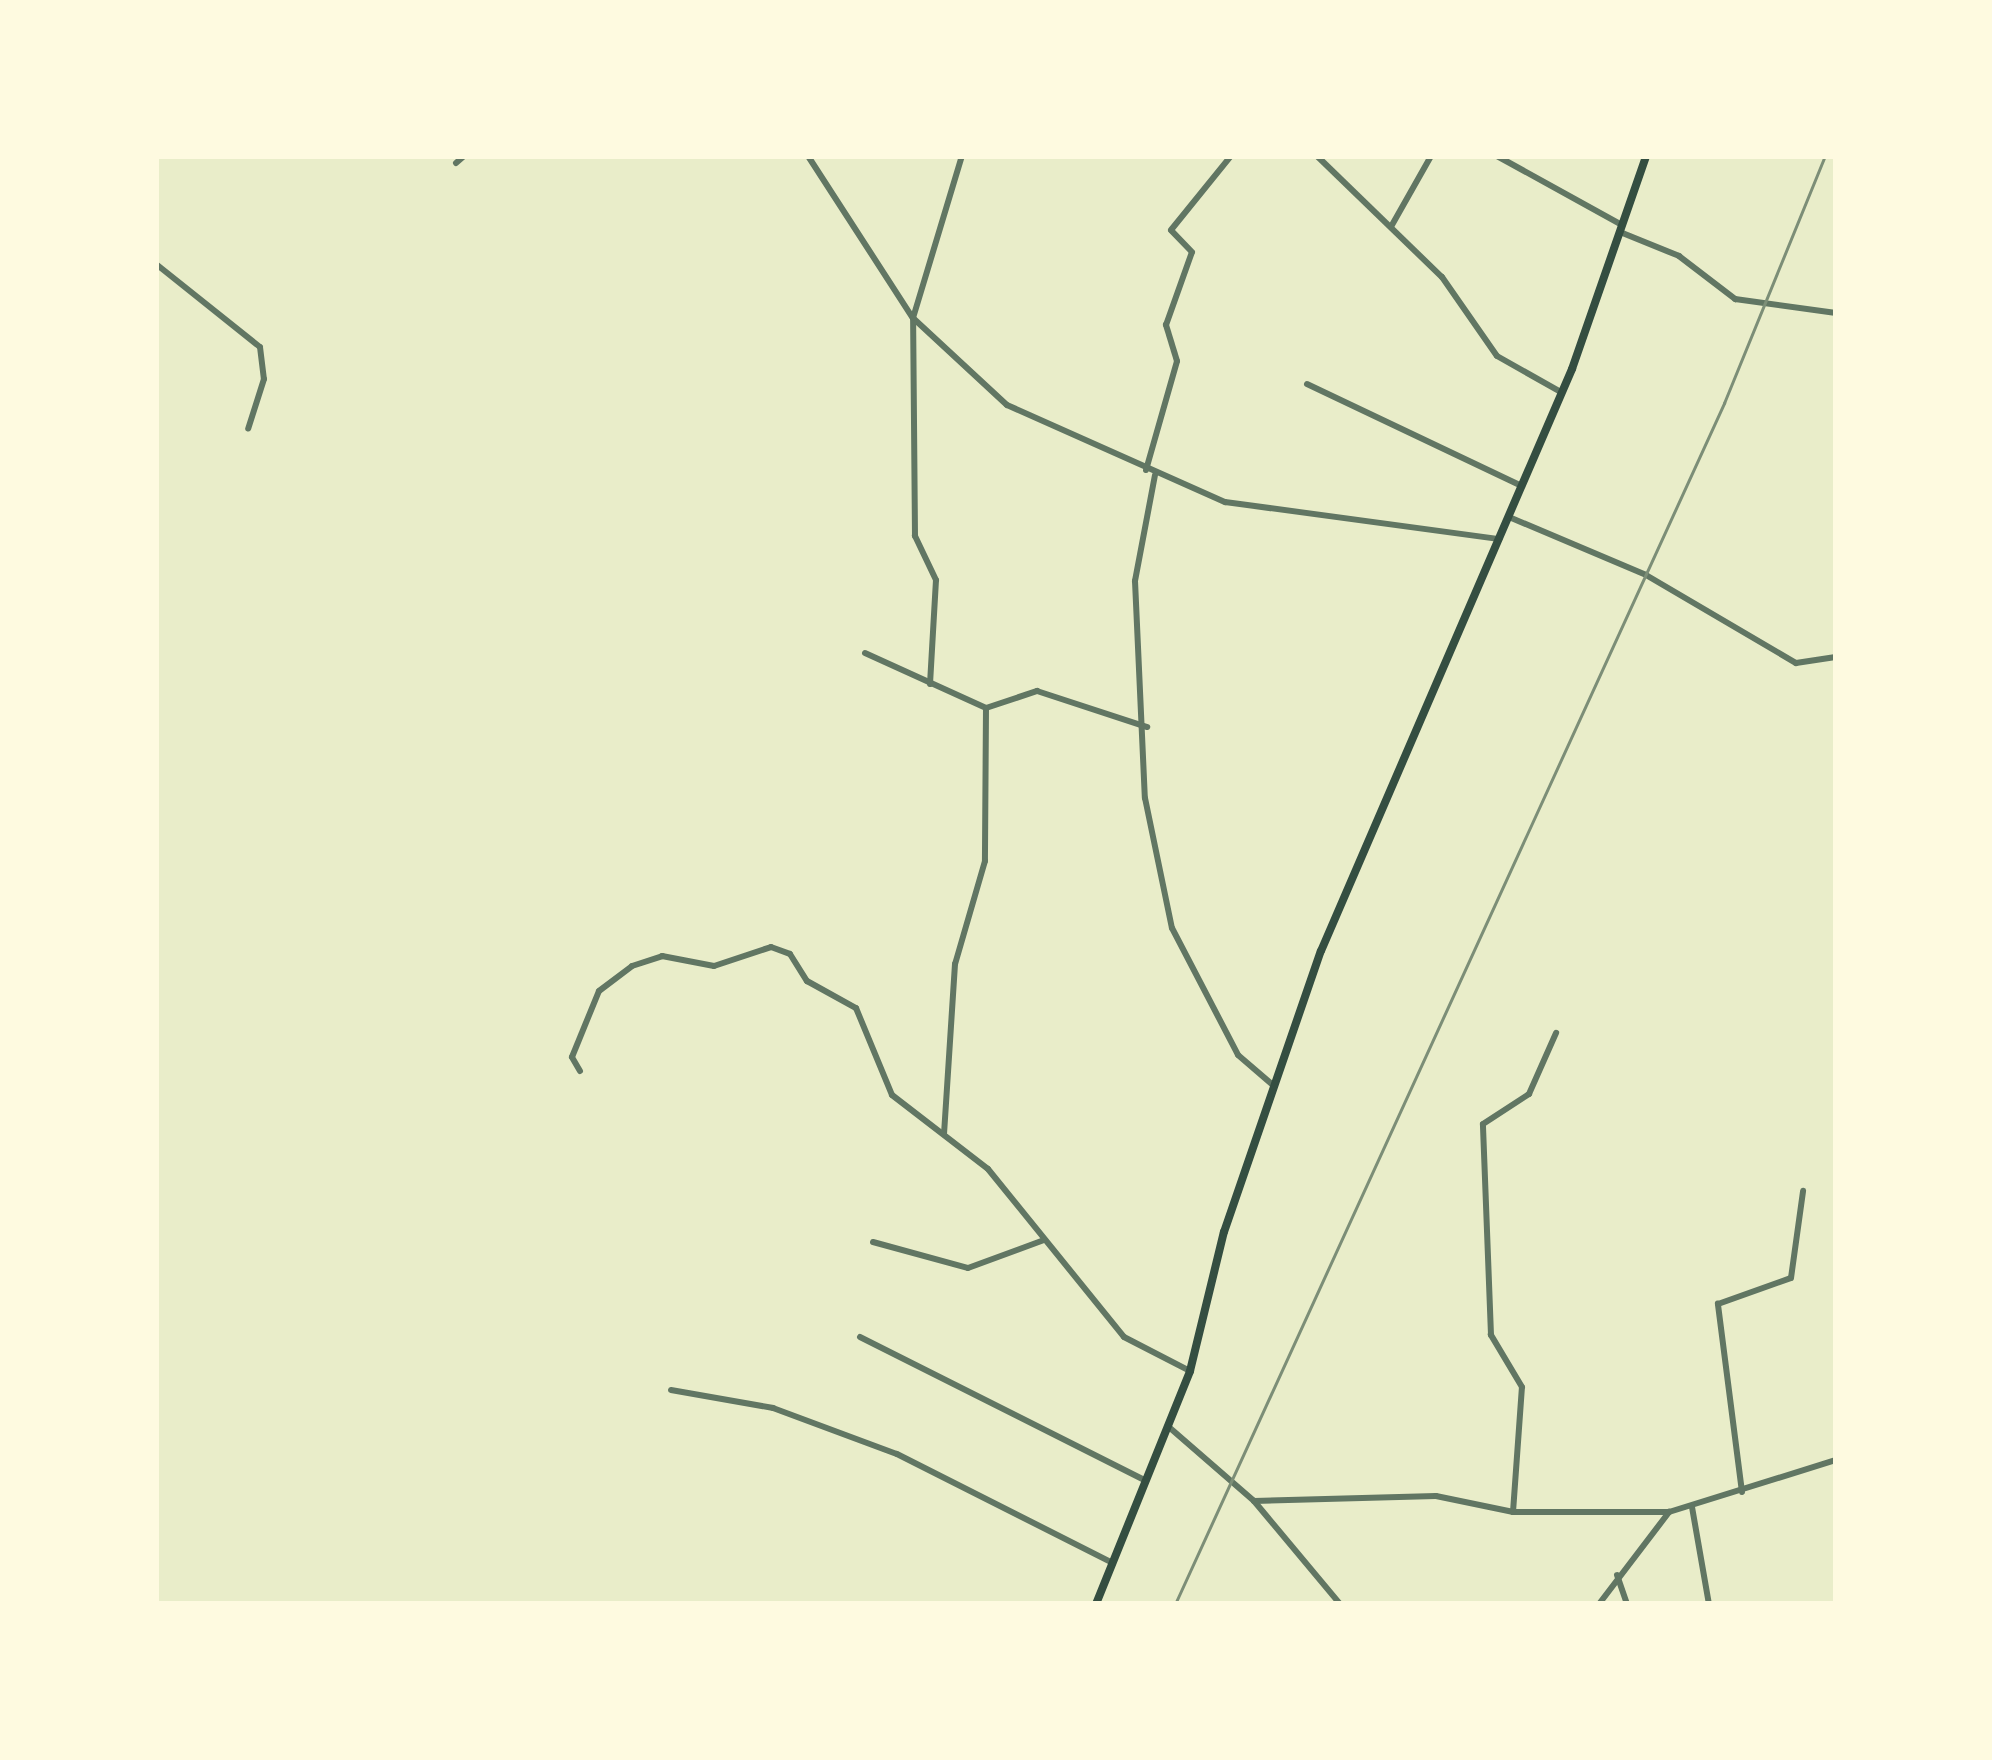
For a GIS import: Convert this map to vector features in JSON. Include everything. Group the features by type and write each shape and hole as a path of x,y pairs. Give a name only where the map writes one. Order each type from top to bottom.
{"main road":[{"path":"1096,1604 1190,1371 1274,1086 1321,951 1561,392 1646,156"}],"street":[{"path":"456,163 464,156"},
{"path":"808,156 913,318 1007,405 1155,475 1265,510 1500,539"},
{"path":"930,684 936,580 915,536 913,318 962,156"},
{"path":"1146,471 1178,361 1166,325 1192,252 1171,230 1231,156"},
{"path":"1317,156 1392,225 1497,356 1561,392"},
{"path":"1392,225 1431,156"},
{"path":"1497,156 1679,256 1735,299 1836,313"},
{"path":"156,264 260,347 264,379 248,429"},
{"path":"1307,384 1520,485"},
{"path":"1155,475 1136,581 1147,728 1144,798 1172,928 1238,1055 1274,1086"},
{"path":"1509,517 1646,575 1796,663 1836,657"},
{"path":"865,653 986,707 1036,691 1147,728"},
{"path":"944,1134 955,964 985,861 986,707"},
{"path":"580,1071 572,1058 599,991 632,966 662,956 714,966 771,946 856,1008 892,1095 944,1134 1044,1240 1124,1336 1190,1371"},
{"path":"1513,1512 1522,1387 1492,1335 1484,1124 1529,1094 1556,1033"},
{"path":"1742,1492 1719,1376 1718,1304 1790,1278 1803,1191"},
{"path":"873,1242 968,1268 1044,1240"},
{"path":"860,1337 1149,1482"},
{"path":"671,1390 772,1408 897,1454 1113,1563"},
{"path":"1170,1428 1254,1501 1340,1604"},
{"path":"1254,1501 1436,1496 1513,1512 1669,1512 1836,1460"},
{"path":"1692,1507 1708,1604"},
{"path":"1599,1604 1669,1512"},
{"path":"1617,1575 1627,1604"}],"railway":[{"path":"1175,1604 1724,403 1825,156"}]}
